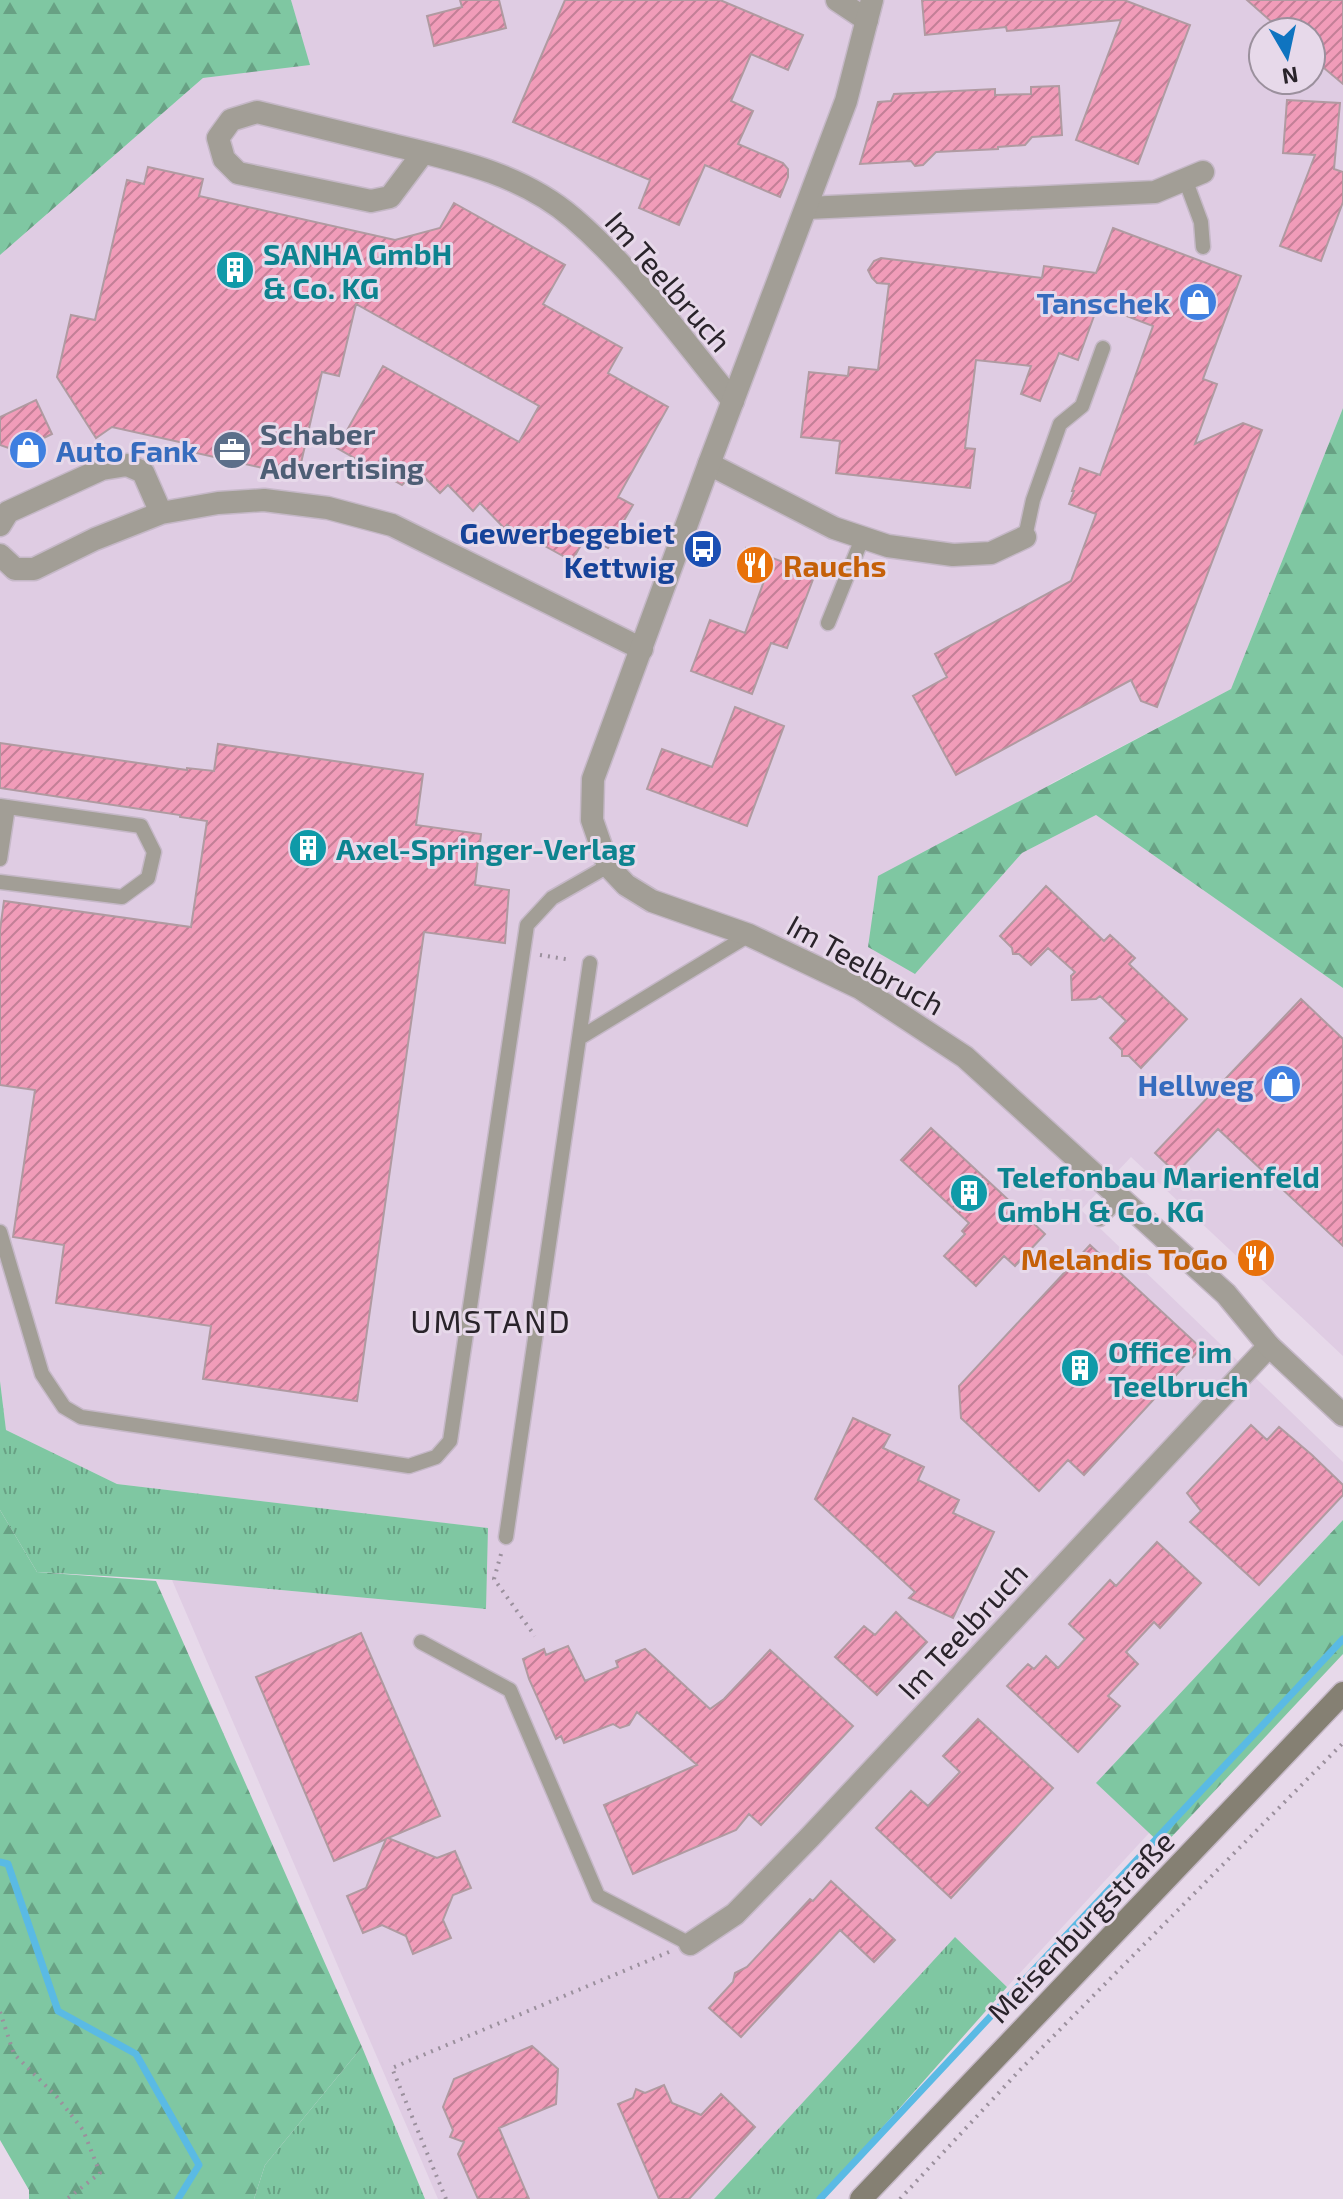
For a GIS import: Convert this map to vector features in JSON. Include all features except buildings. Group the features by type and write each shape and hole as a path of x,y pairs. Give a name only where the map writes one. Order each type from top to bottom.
{"main road":[{"name":"Meisenburgstraße","path":"861,2199 1343,1693"}],"street":[{"name":"Im Teelbruch","path":"837,0 869,10 846,101 593,779 592,820 608,866 626,885 652,901 749,935 860,988 965,1057 1226,1294 1269,1346 1343,1415"},
{"name":"Im Teelbruch","path":"423,153 390,197 371,201 238,173 224,159 218,138 231,120 257,112 476,165 519,183 571,216 625,269 733,401"},
{"path":"807,208 1155,192 1194,176"},
{"path":"709,464 834,528 888,546 953,555 991,553 1025,537"},
{"path":"0,525 8,512 102,469 127,465 143,472 161,513"},
{"path":"0,555 15,569 34,569 95,539 161,513 218,503 264,500 328,508 392,525 642,649"},
{"name":"Im Teelbruch","path":"690,1944 735,1914 810,1837 1269,1346"}],"lane":[{"path":"1194,176 1203,247"},
{"path":"1025,537 1033,500 1060,424 1082,406 1103,348"},
{"path":"828,623 862,539"},
{"path":"0,859 4,807 141,826 154,852 148,878 122,897 0,882"},
{"path":"0,1232 42,1374 64,1407 81,1417 409,1466 436,1457 450,1441 527,925 552,898 608,866"},
{"path":"581,1037 749,935"},
{"path":"506,1537 590,963"},
{"path":"1100,1219 1120,1198"},
{"path":"421,1642 510,1690 598,1896 690,1944"}],"path":[{"path":"522,953 590,963"},
{"path":"506,1537 494,1579 535,1636"},
{"path":"900,2199 1019,2071 1343,1743"},
{"path":"446,2199 392,2068 690,1944"},
{"path":"0,2012 14,2054 57,2097 83,2130 100,2173 67,2199"}],"shaded area":[{"path":"291,0 1343,0 1343,408 1231,689 1050,784 916,973 1022,853 1096,815 1343,988 1343,1356 1131,1157 1081,1210 1343,1462 1343,1520 1097,1783 1150,1832 1007,1987 955,1938 714,2199 438,2199 172,1580 485,1609 487,1528 117,1484 6,1430 0,1381 0,255 203,78 309,64"}],"green space":[{"path":"0,0 291,0 310,65 203,78 0,255"},
{"path":"1343,408 1343,988 1096,815 1022,853 915,974 868,947 878,876 1231,689"},
{"path":"0,1381 6,1430 117,1484 488,1528 486,1609 172,1580 37,1572 0,1510"},
{"path":"0,1510 37,1572 156,1581 362,2047 265,2165 254,2199 29,2199 29,2190 0,2140"},
{"path":"1343,1520 1343,1654 1163,1846 1096,1783"},
{"path":"955,1937 1007,1987 819,2199 714,2199"},
{"path":"362,2047 425,2199 254,2199 265,2165"}],"waterway":[{"path":"820,2199 1343,1639"},
{"path":"0,1862 8,1864 58,2011 136,2054 199,2165 178,2199"}],"place":[{"name":"SANHA GmbH & Co. KG","path":"235,270"},
{"name":"Tanschek","path":"1198,302"},
{"name":"Auto Fank","path":"28,450"},
{"name":"Schaber Advertising","path":"232,450"},
{"name":"Gewerbegebiet Kettwig","path":"703,549"},
{"name":"Rauchs","path":"755,565"},
{"name":"Axel-Springer-Verlag","path":"308,848"},
{"name":"Hellweg","path":"1282,1084"},
{"name":"Telefonbau Marienfeld GmbH & Co. KG","path":"969,1193"},
{"name":"Melandis ToGo","path":"1256,1258"},
{"name":"Office im Teelbruch","path":"1080,1368"}],"district":[{"name":"UMSTAND","path":"491,1320"}]}
